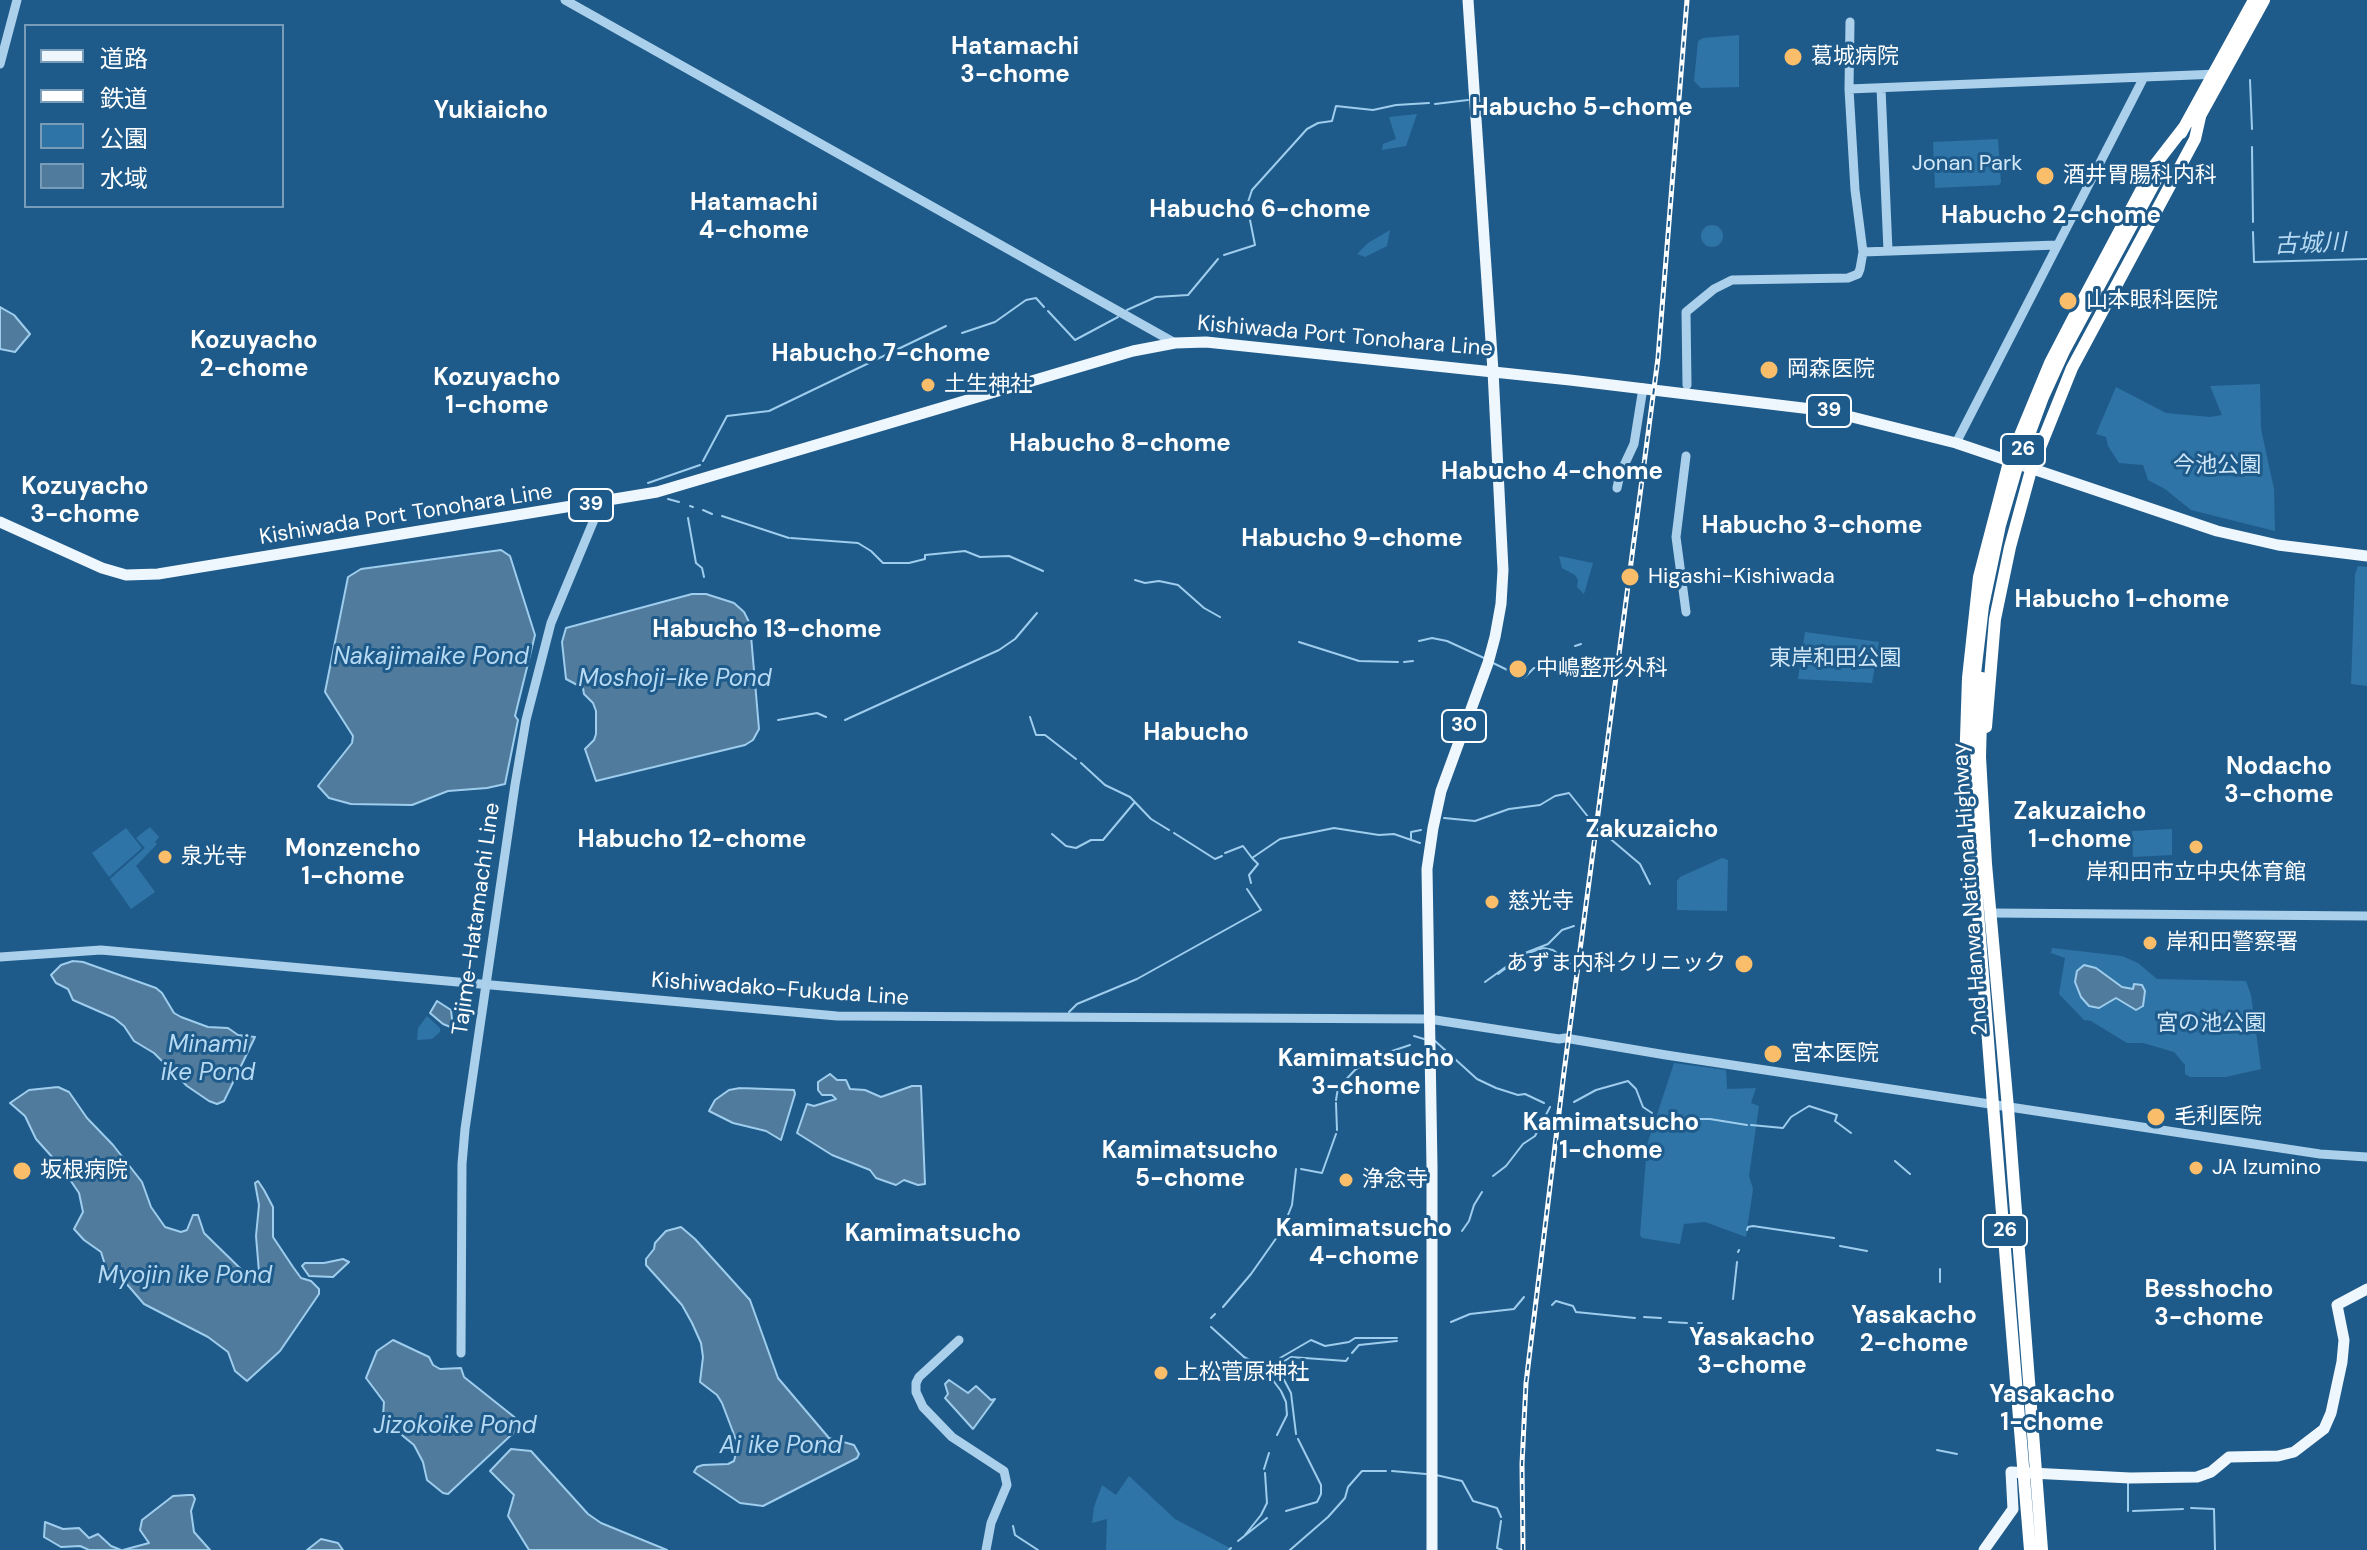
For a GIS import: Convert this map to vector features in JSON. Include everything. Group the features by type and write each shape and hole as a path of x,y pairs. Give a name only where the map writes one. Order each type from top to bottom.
{"highway":[{"name":"2nd Hanwa National Highway","path":"2030,1550 1993,1105 1979,840 1975,674 1983,606 2000,525 2043,397 2064,351 2164,172 2200,117 2254,0"},
{"name":"2nd Hanwa National Highway","path":"2164,172 2185,126 2264,0"},
{"name":"26","path":"2185,126 2154,166 2077,311 2050,363 2009,462 1979,577 1970,652 1965,771 1969,827 1979,840 1988,826 1985,741 1995,619 2031,470 2072,368 2195,139 2200,117"},
{"name":"2nd Hanwa National Highway","path":"1979,840 1991,913 2008,1108 2024,1473 2042,1550"}],"main road":[{"name":"30","path":"1432,1550 1432,1167 1427,877 1431,836 1444,781 1488,663 1502,596 1493,371 1468,0"},
{"name":"Kishiwada Port Tonohara Line","path":"0,522 102,568 126,575 151,575 647,495 1133,351 1175,343 1224,343 1828,411 1956,443 2217,531 2278,545 2367,556"},
{"path":"1984,1550 2013,1509 2024,1473 2197,1477 2211,1472 2229,1457 2278,1456 2294,1452 2324,1429 2331,1413 2344,1340 2337,1305 2367,1289"}],"street":[{"path":"0,64 17,0"},
{"path":"565,0 1175,343"},
{"path":"1687,385 1687,308 1714,289 1732,280 1817,281 1854,277 1860,269 1863,252 1855,190 1849,89 1850,22"},
{"path":"1849,89 2219,74"},
{"path":"1956,443 2144,77"},
{"path":"1881,88 1888,251"},
{"path":"1863,252 2057,245"},
{"path":"1617,488 1634,444 1643,388"},
{"path":"1686,456 1676,537 1686,612"},
{"name":"Tajime-Hatamachi Line","path":"461,1353 462,1164 484,984 526,720 551,623 601,503"},
{"path":"1991,913 2367,916"},
{"name":"Kishiwadako-Fukuda Line","path":"0,957 101,950 850,1017 1429,1019 2327,1155 2367,1157"},
{"path":"959,1340 919,1377 916,1392 923,1407 952,1437 1004,1471 1007,1485 993,1518 986,1550"}],"green space":[{"path":"1739,35 1739,87 1701,88 1694,81 1698,41"},
{"path":"1417,114 1406,146 1382,150 1383,144 1396,139 1389,117"},
{"name":"Jonan Park","path":"1998,139 1999,185 1935,188 1933,142"},
{"path":"1712,225 1720,228 1723,236 1720,244 1712,247 1704,244 1701,236 1704,228"},
{"path":"1390,230 1387,246 1365,257 1357,254 1368,243"},
{"name":"今池公園","path":"2260,384 2261,429 2274,489 2275,531 2191,510 2148,480 2143,465 2119,463 2106,437 2096,434 2116,387 2166,413 2210,417 2222,415 2210,386"},
{"path":"1559,556 1593,563 1584,594 1577,587 1575,575 1562,568"},
{"path":"2358,566 2367,567 2367,686 2351,684 2355,574"},
{"name":"東岸和田公園","path":"1805,632 1879,642 1872,683 1798,679"},
{"path":"150,827 159,837 155,842 157,844 136,866 155,892 131,909 110,879 145,848 136,838"},
{"path":"126,828 142,848 109,877 92,853"},
{"path":"2172,829 2172,855 2133,857 2132,831"},
{"path":"1722,858 1728,860 1727,911 1677,910 1677,881 1680,877"},
{"name":"宮の池公園","path":"2052,948 2122,956 2138,963 2157,979 2246,981 2251,995 2261,1069 2226,1077 2190,1077 2185,1074 2185,1065 2174,1052 2143,1043 2127,1043 2091,1021 2084,1020 2059,994 2065,958 2051,953"},
{"path":"427,1016 440,1028 440,1032 432,1039 417,1040 418,1028"},
{"path":"1674,1063 1726,1070 1727,1089 1756,1088 1751,1103 1759,1106 1749,1176 1753,1189 1746,1237 1705,1222 1684,1224 1680,1244 1642,1238 1640,1235 1647,1145"},
{"path":"1129,1476 1175,1519 1230,1548 1106,1550 1107,1519 1092,1523 1094,1507 1102,1485 1116,1495"}],"water":[{"path":"0,307 14,315 30,334 15,352 0,349"},
{"name":"Nakajimaike Pond","path":"501,550 510,556 535,635 515,716 518,720 505,784 448,791 412,805 351,804 329,798 318,786 352,743 353,736 325,692 348,577 361,569"},
{"name":"Moshoji-ike Pond","path":"692,594 706,594 734,603 744,612 750,624 759,729 753,740 745,745 596,781 585,749 596,734 596,711 583,688 566,679 562,642 566,628"},
{"name":"Minami ike Pond","path":"73,961 156,988 174,1013 181,1017 208,1027 228,1028 238,1035 255,1037 224,1101 217,1104 209,1101 187,1086 154,1053 134,1041 114,1018 73,1000 68,989 56,983 51,975 61,965"},
{"path":"2084,965 2096,968 2122,987 2133,989 2134,984 2142,985 2145,991 2143,1006 2136,1010 2116,998 2099,1008 2089,1006 2075,982 2077,971"},
{"path":"437,1001 451,1010 453,1028 430,1013"},
{"path":"830,1074 837,1080 846,1080 850,1089 865,1090 881,1097 921,1086 925,1184 904,1180 896,1185 876,1178 870,1170 832,1155 797,1133 807,1104 814,1106 836,1099 832,1095 822,1095 818,1090 818,1082"},
{"name":"Myojin ike Pond","path":"58,1087 69,1092 142,1182 151,1207 165,1227 181,1232 187,1230 193,1215 198,1215 204,1233 247,1275 256,1276 259,1272 256,1236 259,1205 255,1183 258,1181 264,1190 273,1207 273,1237 301,1278 311,1281 319,1289 319,1294 280,1351 247,1381 235,1371 228,1352 208,1337 144,1304 125,1282 106,1268 101,1252 74,1229 83,1212 79,1193 36,1139 25,1116 10,1103 29,1090"},
{"path":"729,1090 794,1090 781,1140 766,1131 733,1123 709,1111 715,1100"},
{"name":"Ai ike Pond","path":"681,1227 750,1300 778,1378 829,1438 854,1445 859,1454 857,1458 763,1506 740,1503 694,1472 703,1465 734,1461 738,1445 722,1403 700,1382 703,1357 701,1343 692,1323 682,1305 646,1265 655,1243 666,1231"},
{"path":"343,1259 349,1262 333,1277 309,1276 302,1266 305,1263"},
{"name":"Jizokoike Pond","path":"393,1340 429,1357 433,1365 440,1369 461,1368 464,1377 523,1424 448,1494 427,1480 423,1462 414,1445 387,1423 383,1416 384,1402 366,1378 377,1351"},
{"path":"949,1380 968,1393 976,1386 991,1400 995,1399 973,1429 945,1398 948,1394 945,1384"},
{"path":"511,1449 531,1451 588,1514 601,1523 667,1550 529,1550 508,1516 514,1495 490,1471"},
{"path":"193,1495 195,1499 191,1511 194,1532 210,1550 123,1550 149,1543 140,1530 142,1520 173,1496"},
{"path":"45,1522 63,1529 79,1528 89,1538 98,1534 111,1546 121,1550 61,1547 44,1537"},
{"path":"321,1539 338,1543 343,1550 307,1550"}],"waterway":[{"path":"2250,80 2252,129"},
{"path":"1435,104 1468,100"},
{"path":"1224,255 1255,245 1247,205 1252,190 1307,129 1332,121 1336,106 1373,110 1429,103"},
{"path":"2252,147 2253,222"},
{"name":"古城川","path":"2253,232 2254,262 2367,259"},
{"path":"1127,310 1156,297 1188,295 1218,259"},
{"path":"962,333 995,322 1026,300 1036,298 1044,307"},
{"path":"1048,311 1075,340 1118,317"},
{"path":"703,461 727,416 769,411 946,326"},
{"path":"648,483 700,465"},
{"path":"668,499 679,502"},
{"path":"703,510 712,514"},
{"path":"722,516 789,538"},
{"path":"688,518 696,563 702,568 704,577"},
{"path":"791,538 858,543 883,563 909,563 925,559 925,555 965,551 980,557 1009,556 1043,571"},
{"path":"1135,580 1178,585 1204,608 1220,617"},
{"path":"845,720 999,650 1015,639 1037,613"},
{"path":"1419,641 1432,638 1447,641 1484,658"},
{"path":"1299,642 1359,661 1398,662"},
{"path":"1575,646 1581,644"},
{"path":"1404,662 1413,661"},
{"path":"1493,663 1524,678 1534,668 1560,667"},
{"path":"778,720 817,713 826,717"},
{"path":"1030,717 1036,735 1045,735 1076,759"},
{"path":"1081,763 1105,785 1130,797 1151,819 1169,830"},
{"path":"1444,818 1475,821 1509,809 1540,805 1555,796 1569,793 1589,818"},
{"path":"1052,834 1066,846 1076,848 1091,840 1103,840 1134,803"},
{"path":"1225,853 1243,846 1252,858 1280,839 1334,828 1379,835 1394,834 1420,843"},
{"path":"1411,839 1411,832 1421,830"},
{"path":"1174,833 1215,859 1222,856"},
{"path":"1607,836 1640,864 1650,884"},
{"path":"1251,883 1249,875 1258,864 1252,858"},
{"path":"1069,1012 1077,1004 1137,979 1261,910 1247,889"},
{"path":"1485,982 1525,953 1548,944 1562,930 1574,926"},
{"path":"1498,974 1525,954 1543,948 1553,950 1570,963"},
{"path":"1414,1036 1424,1039"},
{"path":"1434,1040 1477,1079 1544,1103"},
{"path":"1336,1100 1338,1088 1355,1070 1377,1056 1410,1045"},
{"path":"1574,1102 1596,1090 1628,1081 1636,1089 1643,1107 1652,1113"},
{"path":"1336,1103 1337,1130"},
{"path":"1751,1125 1783,1128 1791,1117 1809,1106 1837,1115 1835,1121 1851,1133"},
{"path":"1493,1176 1506,1166 1523,1144 1535,1136 1550,1107"},
{"path":"1687,1119 1747,1125"},
{"path":"1301,1169 1322,1173 1336,1134"},
{"path":"1895,1161 1910,1174"},
{"path":"1223,1307 1282,1230 1292,1205 1296,1169"},
{"path":"1462,1231 1482,1192"},
{"path":"1747,1230 1753,1226 1834,1238"},
{"path":"1840,1246 1867,1251"},
{"path":"1733,1299 1737,1262"},
{"path":"1940,1269 1940,1282"},
{"path":"1451,1322 1470,1314 1514,1309 1524,1297"},
{"path":"1552,1305 1556,1301 1573,1306 1576,1312 1635,1318"},
{"path":"1211,1318 1215,1314"},
{"path":"1644,1317 1661,1318"},
{"path":"1669,1322 1687,1323"},
{"path":"1211,1327 1244,1357 1263,1367 1281,1391 1287,1415 1277,1435"},
{"path":"1296,1434 1291,1393 1282,1376 1278,1362 1280,1358 1311,1340 1325,1346 1355,1338 1397,1338"},
{"path":"1352,1353 1359,1345 1397,1341"},
{"path":"1284,1376 1281,1363 1291,1357 1346,1361 1348,1358"},
{"path":"1286,1511 1317,1502 1321,1494 1321,1485 1298,1439"},
{"path":"1937,1450 1957,1454"},
{"path":"1264,1469 1269,1453"},
{"path":"1290,1550 1328,1517 1362,1471 1386,1471"},
{"path":"1392,1471 1426,1474"},
{"path":"1245,1535 1267,1503 1265,1473"},
{"path":"1436,1475 1462,1481 1473,1501 1497,1508 1501,1517"},
{"path":"2128,1482 2128,1511"},
{"path":"2191,1508 2214,1509 2215,1550"},
{"path":"2133,1511 2183,1509"},
{"path":"1238,1541 1267,1518"},
{"path":"1501,1521 1497,1548 1502,1550"},
{"path":"1013,1526 1015,1535 1038,1550"}],"railway":[{"path":"1523,1550 1522,1464 1526,1383 1658,358 1687,0"}],"place":[{"name":"葛城病院","path":"1793,57"},
{"name":"酒井胃腸科内科","path":"2045,176"},
{"name":"山本眼科医院","path":"2068,301"},
{"name":"岡森医院","path":"1769,370"},
{"name":"土生神社","path":"928,385"},
{"name":"Higashi-Kishiwada","path":"1630,577"},
{"name":"中嶋整形外科","path":"1518,669"},
{"name":"岸和田市立中央体育館","path":"2196,847"},
{"name":"泉光寺","path":"165,857"},
{"name":"慈光寺","path":"1492,902"},
{"name":"岸和田警察署","path":"2150,943"},
{"name":"あずま内科クリニック","path":"1744,964"},
{"name":"宮本医院","path":"1773,1054"},
{"name":"毛利医院","path":"2156,1117"},
{"name":"JA Izumino","path":"2196,1168"},
{"name":"坂根病院","path":"22,1171"},
{"name":"浄念寺","path":"1346,1180"},
{"name":"上松菅原神社","path":"1161,1373"}],"district":[{"name":"Hatamachi 3-chome","path":"1015,62"},
{"name":"Habucho 5-chome","path":"1582,109"},
{"name":"Yukiaicho","path":"491,112"},
{"name":"Habucho 6-chome","path":"1260,211"},
{"name":"Habucho 2-chome","path":"2051,217"},
{"name":"Hatamachi 4-chome","path":"754,218"},
{"name":"Habucho 7-chome","path":"881,355"},
{"name":"Kozuyacho 2-chome","path":"254,356"},
{"name":"Kozuyacho 1-chome","path":"497,393"},
{"name":"Habucho 8-chome","path":"1120,445"},
{"name":"Habucho 4-chome","path":"1552,473"},
{"name":"Kozuyacho 3-chome","path":"85,502"},
{"name":"Habucho 3-chome","path":"1812,527"},
{"name":"Habucho 9-chome","path":"1352,540"},
{"name":"Habucho 1-chome","path":"2122,601"},
{"name":"Habucho 13-chome","path":"767,631"},
{"name":"Habucho","path":"1196,734"},
{"name":"Nodacho 3-chome","path":"2279,782"},
{"name":"Zakuzaicho 1-chome","path":"2080,827"},
{"name":"Zakuzaicho","path":"1652,831"},
{"name":"Habucho 12-chome","path":"692,841"},
{"name":"Monzencho 1-chome","path":"353,864"},
{"name":"Kamimatsucho 3-chome","path":"1366,1074"},
{"name":"Kamimatsucho 1-chome","path":"1611,1138"},
{"name":"Kamimatsucho 5-chome","path":"1190,1166"},
{"name":"Kamimatsucho","path":"933,1235"},
{"name":"Kamimatsucho 4-chome","path":"1364,1244"},
{"name":"Besshocho 3-chome","path":"2209,1305"},
{"name":"Yasakacho 2-chome","path":"1914,1331"},
{"name":"Yasakacho 3-chome","path":"1752,1353"},
{"name":"Yasakacho 1-chome","path":"2052,1410"}]}
